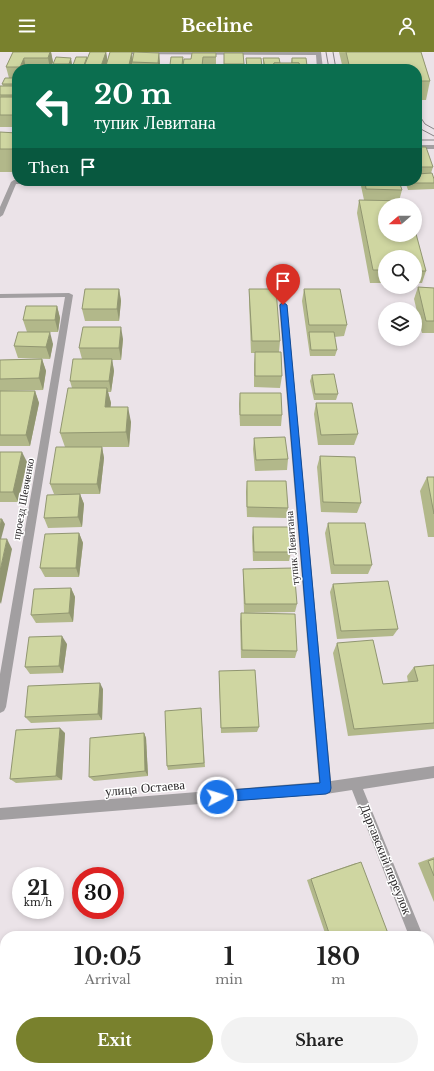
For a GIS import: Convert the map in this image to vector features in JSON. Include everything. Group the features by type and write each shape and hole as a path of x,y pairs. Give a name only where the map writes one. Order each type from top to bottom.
{"street":[{"path":"114,52 318,53 319,64"},
{"path":"422,147 434,147"},
{"path":"0,215 12,186"},
{"name":"проезд Шевченко","path":"0,296 69,295 0,707"},
{"name":"тупик Левитана","path":"283,305 326,788"},
{"name":"улица Остаева","path":"0,814 326,788 434,772"},
{"name":"Даргавский переулок","path":"355,783 414,931"}],"building":[{"path":"13,52 50,52 48,58 24,58 21,64 12,64 12,67 6,67"},
{"path":"90,52 106,52 102,64 85,64"},
{"path":"110,52 132,52 129,64 106,64"},
{"path":"134,52 159,53 158,63 132,62"},
{"path":"346,52 421,52 430,81 422,81 422,64 349,64"},
{"path":"192,53 216,53 216,57 203,57 202,64 183,64 184,59 191,59"},
{"path":"224,53 243,53 244,64 224,64"},
{"path":"56,57 71,58 69,64 53,64"},
{"path":"76,57 87,57 84,64 73,64"},
{"path":"171,57 183,57 182,64 170,64"},
{"path":"246,58 261,58 262,64 247,64"},
{"path":"263,58 279,58 280,63 264,64"},
{"path":"292,58 306,58 307,64 292,63"},
{"path":"274,63 299,64 274,64"},
{"path":"5,78 12,78 12,84 2,84"},
{"path":"0,86 12,86 12,95 0,95"},
{"path":"0,97 12,97 12,115 0,115"},
{"path":"0,132 12,133 12,149 0,149"},
{"path":"422,147 426,147 433,167 422,167"},
{"path":"432,173 434,183 422,183 422,174"},
{"path":"366,186 401,186 402,190 366,189"},
{"path":"359,200 378,200 378,242 418,242 420,250 378,250 378,270 373,270"},
{"path":"422,256 426,271 422,271"},
{"path":"422,287 434,288 434,321 426,321 420,294 422,294"},
{"path":"85,289 119,289 117,309 82,309"},
{"path":"249,289 276,289 280,341 252,341"},
{"path":"304,289 340,289 347,325 309,325"},
{"path":"26,306 57,306 55,320 23,320"},
{"path":"83,327 121,327 119,348 79,348"},
{"path":"18,332 50,332 46,347 14,346"},
{"path":"309,332 334,332 337,350 311,350"},
{"path":"255,352 281,352 282,376 255,376"},
{"path":"42,359 39,378 0,379 0,360"},
{"path":"73,359 112,359 109,381 70,381"},
{"path":"334,374 338,394 315,394 312,375"},
{"path":"68,388 107,388 105,407 128,407 126,432 60,433"},
{"path":"0,391 35,391 26,435 0,435"},
{"path":"240,393 281,393 282,415 240,415"},
{"path":"316,403 352,403 358,434 321,435"},
{"path":"285,437 288,459 256,460 254,438"},
{"path":"56,447 102,447 97,484 50,484"},
{"path":"0,452 22,452 13,492 0,492"},
{"path":"320,456 355,457 361,503 323,502"},
{"path":"427,477 434,477 434,514"},
{"path":"247,481 286,481 288,508 247,507"},
{"path":"80,494 78,517 44,518 47,495"},
{"path":"328,523 365,523 372,565 334,565"},
{"path":"253,527 289,527 291,552 254,552"},
{"path":"79,533 76,568 40,568 45,534"},
{"path":"0,539 7,539 0,571"},
{"path":"294,568 297,604 245,604 243,569"},
{"path":"388,581 398,629 341,631 333,584"},
{"path":"71,588 69,613 31,615 34,589"},
{"path":"241,613 295,614 297,651 242,650"},
{"path":"62,636 59,666 25,667 29,637"},
{"path":"373,640 383,684 418,681 414,667 434,665 434,723 354,729 337,643"},
{"path":"255,670 259,727 221,728 219,671"},
{"path":"100,683 98,714 25,717 28,686"},
{"path":"201,708 204,763 167,766 165,711"},
{"path":"60,728 56,776 10,779 16,730"},
{"path":"144,733 145,771 89,777 90,738"},
{"path":"434,859 434,876 428,861"},
{"path":"361,862 387,931 328,931 311,879"}],"tram line":[{"path":"326,52 328,64"},
{"path":"333,52 335,64"},
{"path":"422,120 425,124 434,129"},
{"path":"422,130 434,136"},
{"path":"422,140 434,140"}],"route":[{"path":"217,797 326,788 283,305"}]}
